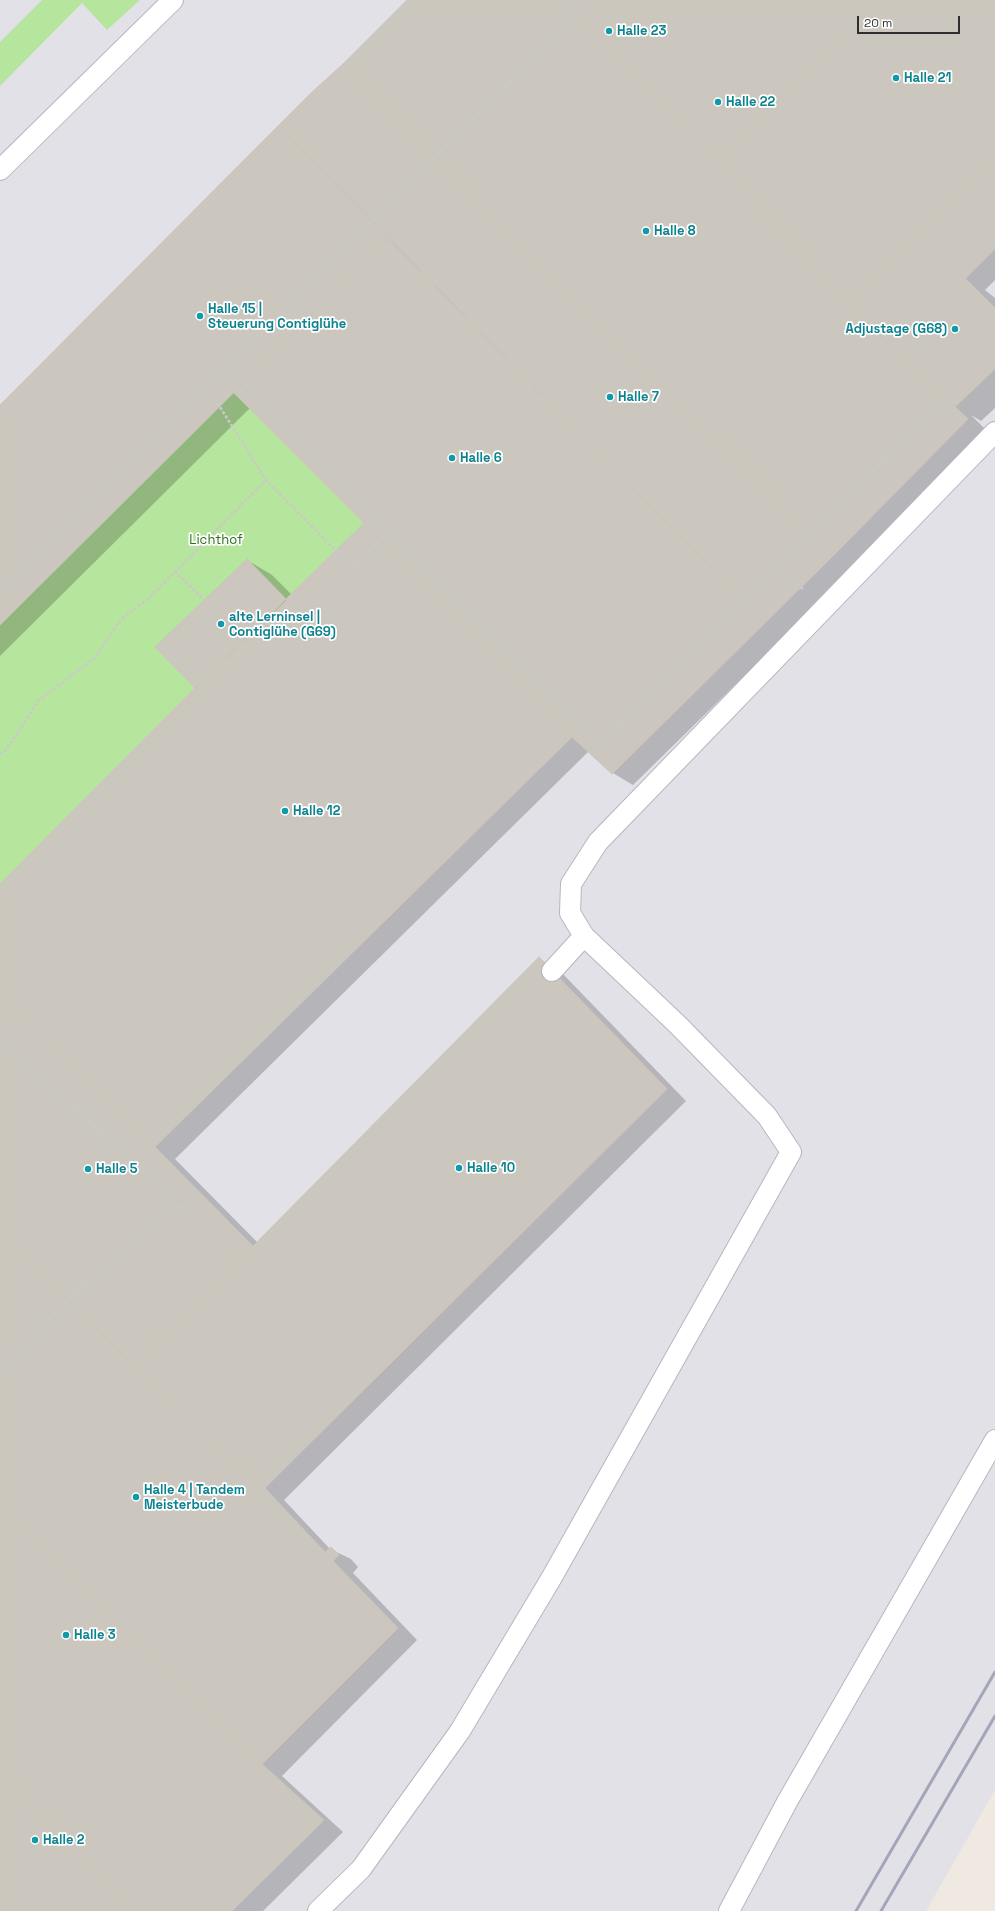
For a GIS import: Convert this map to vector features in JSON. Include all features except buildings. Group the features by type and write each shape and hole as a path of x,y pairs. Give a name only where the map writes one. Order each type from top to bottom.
{"lane":[{"path":"0,170 173,0"},
{"path":"318,1911 361,1869 460,1731 552,1577 791,1152 767,1116 678,1025 584,936 570,913 571,884 598,842 995,432"},
{"path":"552,971 584,936"},
{"path":"729,1911 787,1802 995,1440"}],"path":[{"path":"0,593 229,366 577,14 562,0"},
{"path":"229,366 602,741 776,565 946,400"},
{"path":"204,391 220,407 266,480 352,567 391,530"},
{"path":"0,754 7,749 38,701 95,658 121,619 148,599 266,480"},
{"path":"776,565 801,588"},
{"path":"175,571 204,600"},
{"path":"0,1037 181,1209 198,1191"},
{"path":"0,1368 170,1199"}],"shaded area":[{"path":"0,0 995,0 995,1790 926,1911 0,1911"}],"green space":[{"path":"42,0 140,0 107,30 82,3 0,86 0,42"},
{"name":"Lichthof","path":"234,393 364,523 0,884 0,625"}],"railway":[{"path":"856,1911 995,1672"},
{"path":"881,1911 995,1716"}],"place":[{"name":"Halle 23","path":"609,31"},
{"name":"Halle 21","path":"896,78"},
{"name":"Halle 22","path":"718,102"},
{"name":"Halle 8","path":"646,231"},
{"name":"Halle 15 | Steuerung Contiglühe","path":"200,316"},
{"name":"Adjustage (G68)","path":"955,329"},
{"name":"Halle 7","path":"610,397"},
{"name":"Halle 6","path":"452,458"},
{"name":"alte Lerninsel | Contiglühe (G69)","path":"221,624"},
{"name":"Halle 12","path":"285,811"},
{"name":"Halle 10","path":"459,1168"},
{"name":"Halle 5","path":"88,1169"},
{"name":"Halle 4 | Tandem Meisterbude","path":"136,1497"},
{"name":"Halle 3","path":"66,1635"},
{"name":"Halle 2","path":"35,1840"}]}
